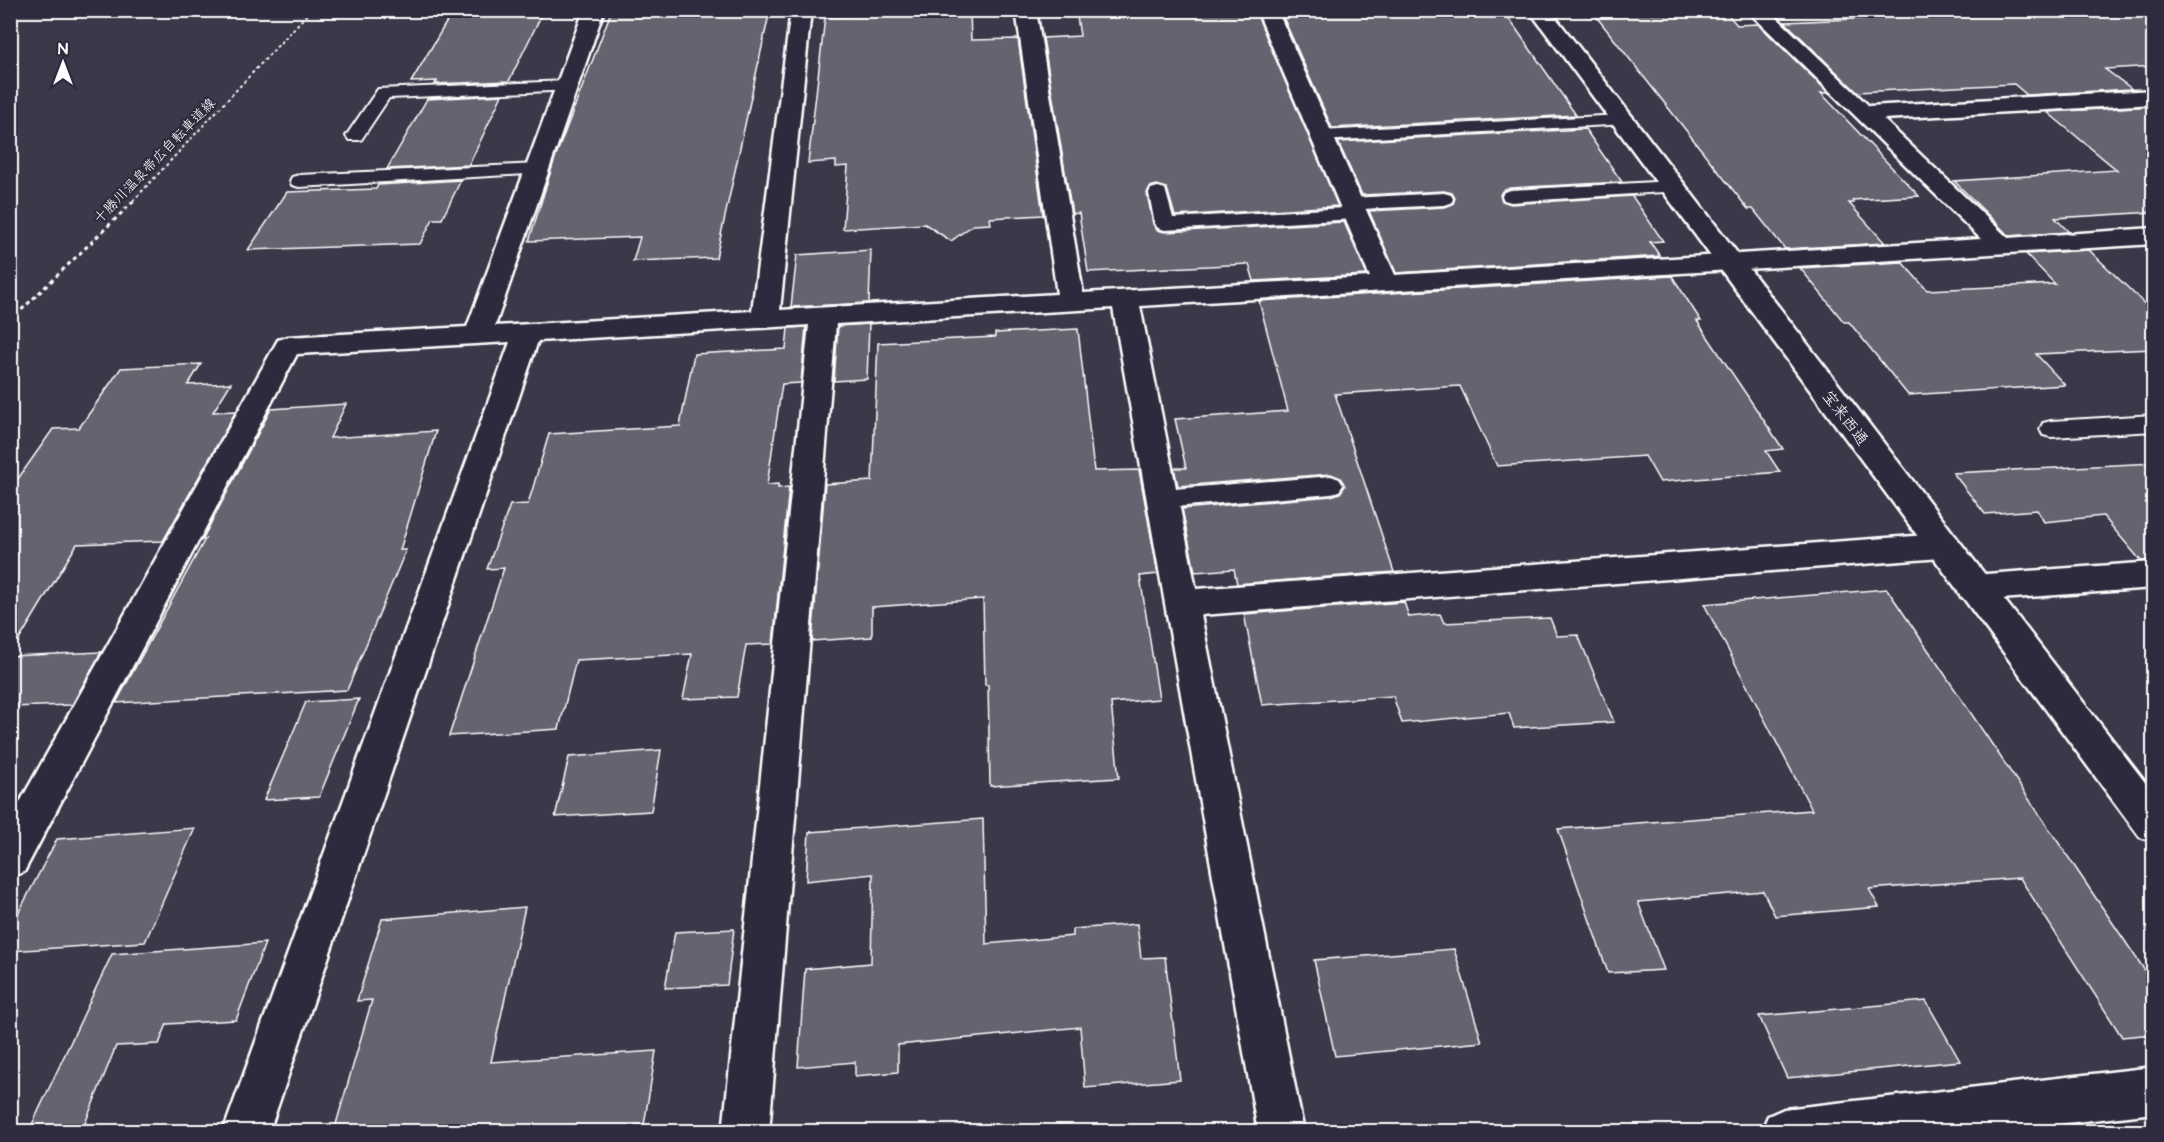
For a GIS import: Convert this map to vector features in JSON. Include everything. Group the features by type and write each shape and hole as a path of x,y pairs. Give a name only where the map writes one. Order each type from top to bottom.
{"street":[{"path":"478,335 594,10"},
{"path":"765,319 801,10"},
{"path":"1026,10 1071,302"},
{"path":"1267,10 1386,284"},
{"name":"宝来西通","path":"1539,10 1972,588 2154,825"},
{"path":"1757,11 1768,10"},
{"path":"1757,11 2001,245"},
{"path":"1865,113 2154,97"},
{"path":"10,859 288,346 1386,284 2154,236"},
{"path":"1125,298 1281,1131"},
{"path":"746,1131 823,316"},
{"path":"246,1131 527,333"},
{"path":"1182,603 1941,546"},
{"path":"1972,588 2154,575"},
{"path":"1812,1130 2154,1089"}],"lane":[{"path":"355,136 384,93 567,86"},
{"path":"1321,136 1621,120"},
{"path":"299,181 538,169"},
{"path":"1511,196 1672,187"},
{"path":"1158,193 1165,224 1353,209 1444,199"},
{"path":"2051,429 2154,423"},
{"path":"1162,498 1331,485"}],"path":[{"name":"十勝川温泉帯広自転車道線","path":"10,321 129,206 311,10"}],"building":[{"path":"770,10 716,258 633,261 640,237 529,241 555,158 611,12"},
{"path":"1076,10 1255,10 1338,206 1175,216 1167,188 1157,185 1150,187 1147,193 1153,224 1157,230 1165,232 1344,222 1367,275 1254,281 1249,264 1088,272 1079,213 1072,214 1043,38 1080,36"},
{"path":"1280,10 1503,10 1576,115 1332,128"},
{"path":"1591,10 1650,10 1653,14 1725,11 1737,25 1758,24 1829,93 1821,93 1919,196 1852,200 1854,203 1849,203 1885,243 1785,249 1753,209 1748,209"},
{"path":"1994,10 2154,10 2154,66 2105,69 2132,89 2027,95 2014,84 1857,92 1785,22 1900,17 1897,14"},
{"path":"543,12 509,81 435,84 437,81 411,82 450,16"},
{"path":"970,12 971,40 1018,39 1043,215 990,218 991,224 973,225 951,241 925,224 843,229 848,166 836,167 836,161 808,163 825,17"},
{"path":"502,95 469,165 387,169 427,99"},
{"path":"2154,106 2154,212 2055,218 2069,232 2009,236 1954,181 2117,170 2047,112"},
{"path":"1585,129 1622,182 1510,188 1502,191 1500,195 1502,201 1511,204 1632,196 1663,241 1650,242 1660,256 1396,273 1369,211 1445,207 1453,204 1455,198 1452,193 1444,191 1362,195 1338,142"},
{"path":"461,180 442,219 433,219 420,244 248,250 287,192 376,189 378,185"},
{"path":"871,250 869,303 791,307 797,255"},
{"path":"2089,250 2154,313 2154,349 2036,354 2065,385 1908,395 1849,322 1844,322 1800,268 1902,262 1927,290 2055,284 2026,254"},
{"path":"1672,276 1701,321 1697,321 1783,449 1766,451 1780,472 1660,482 1645,456 1497,466 1460,386 1335,394 1394,572 1237,584 1234,569 1195,572 1182,509 1331,496 1340,493 1345,486 1341,478 1331,474 1178,486 1174,468 1186,468 1175,419 1288,411 1259,301"},
{"path":"869,324 867,379 834,381 838,326"},
{"path":"806,327 801,383 782,384 767,485 778,484 778,488 789,487 773,644 746,645 737,697 683,699 692,654 576,660 559,729 449,736 504,568 487,569 510,505 528,504 549,434 680,426 694,354 786,349 788,328"},
{"path":"1078,329 1094,471 1139,470 1158,574 1140,576 1159,699 1111,703 1119,778 990,786 983,599 872,607 872,637 812,641 825,484 872,481 878,343 995,337 995,333"},
{"path":"201,364 188,385 231,383 213,412 236,411 163,541 77,544 10,655 10,490 53,429 79,428 121,368"},
{"path":"346,404 330,438 436,431 400,550 406,550 347,690 116,703 205,539 202,540 271,409"},
{"path":"2154,463 2154,560 2141,561 2103,516 2044,522 2037,510 1985,514 1953,473"},
{"path":"1887,589 2154,984 2154,1034 2122,1037 2020,878 1869,889 1879,907 1775,916 1763,891 1638,902 1664,970 1608,973 1558,829 1812,810 1704,604"},
{"path":"1404,602 1409,617 1440,614 1444,623 1550,618 1557,636 1578,635 1614,722 1514,728 1509,713 1402,723 1393,696 1262,705 1244,614"},
{"path":"101,652 72,705 10,707 10,656"},
{"path":"359,699 319,797 264,800 306,702"},
{"path":"661,750 651,811 555,817 569,757"},
{"path":"983,819 986,944 1073,936 1073,929 1137,924 1141,958 1165,957 1180,1080 1085,1088 1080,1027 898,1045 898,1072 855,1076 855,1062 798,1067 805,969 871,963 873,874 806,881 809,832"},
{"path":"195,828 145,942 10,951 10,929 57,839"},
{"path":"525,907 491,1062 656,1051 644,1125 571,1131 334,1131 372,1000 357,1001 382,919"},
{"path":"734,929 727,985 665,988 675,932"},
{"path":"265,943 236,1020 167,1024 159,1044 116,1046 82,1131 29,1131 112,954"},
{"path":"1454,949 1482,1042 1335,1056 1314,960"},
{"path":"1926,1001 1960,1061 1787,1078 1759,1016"}]}
